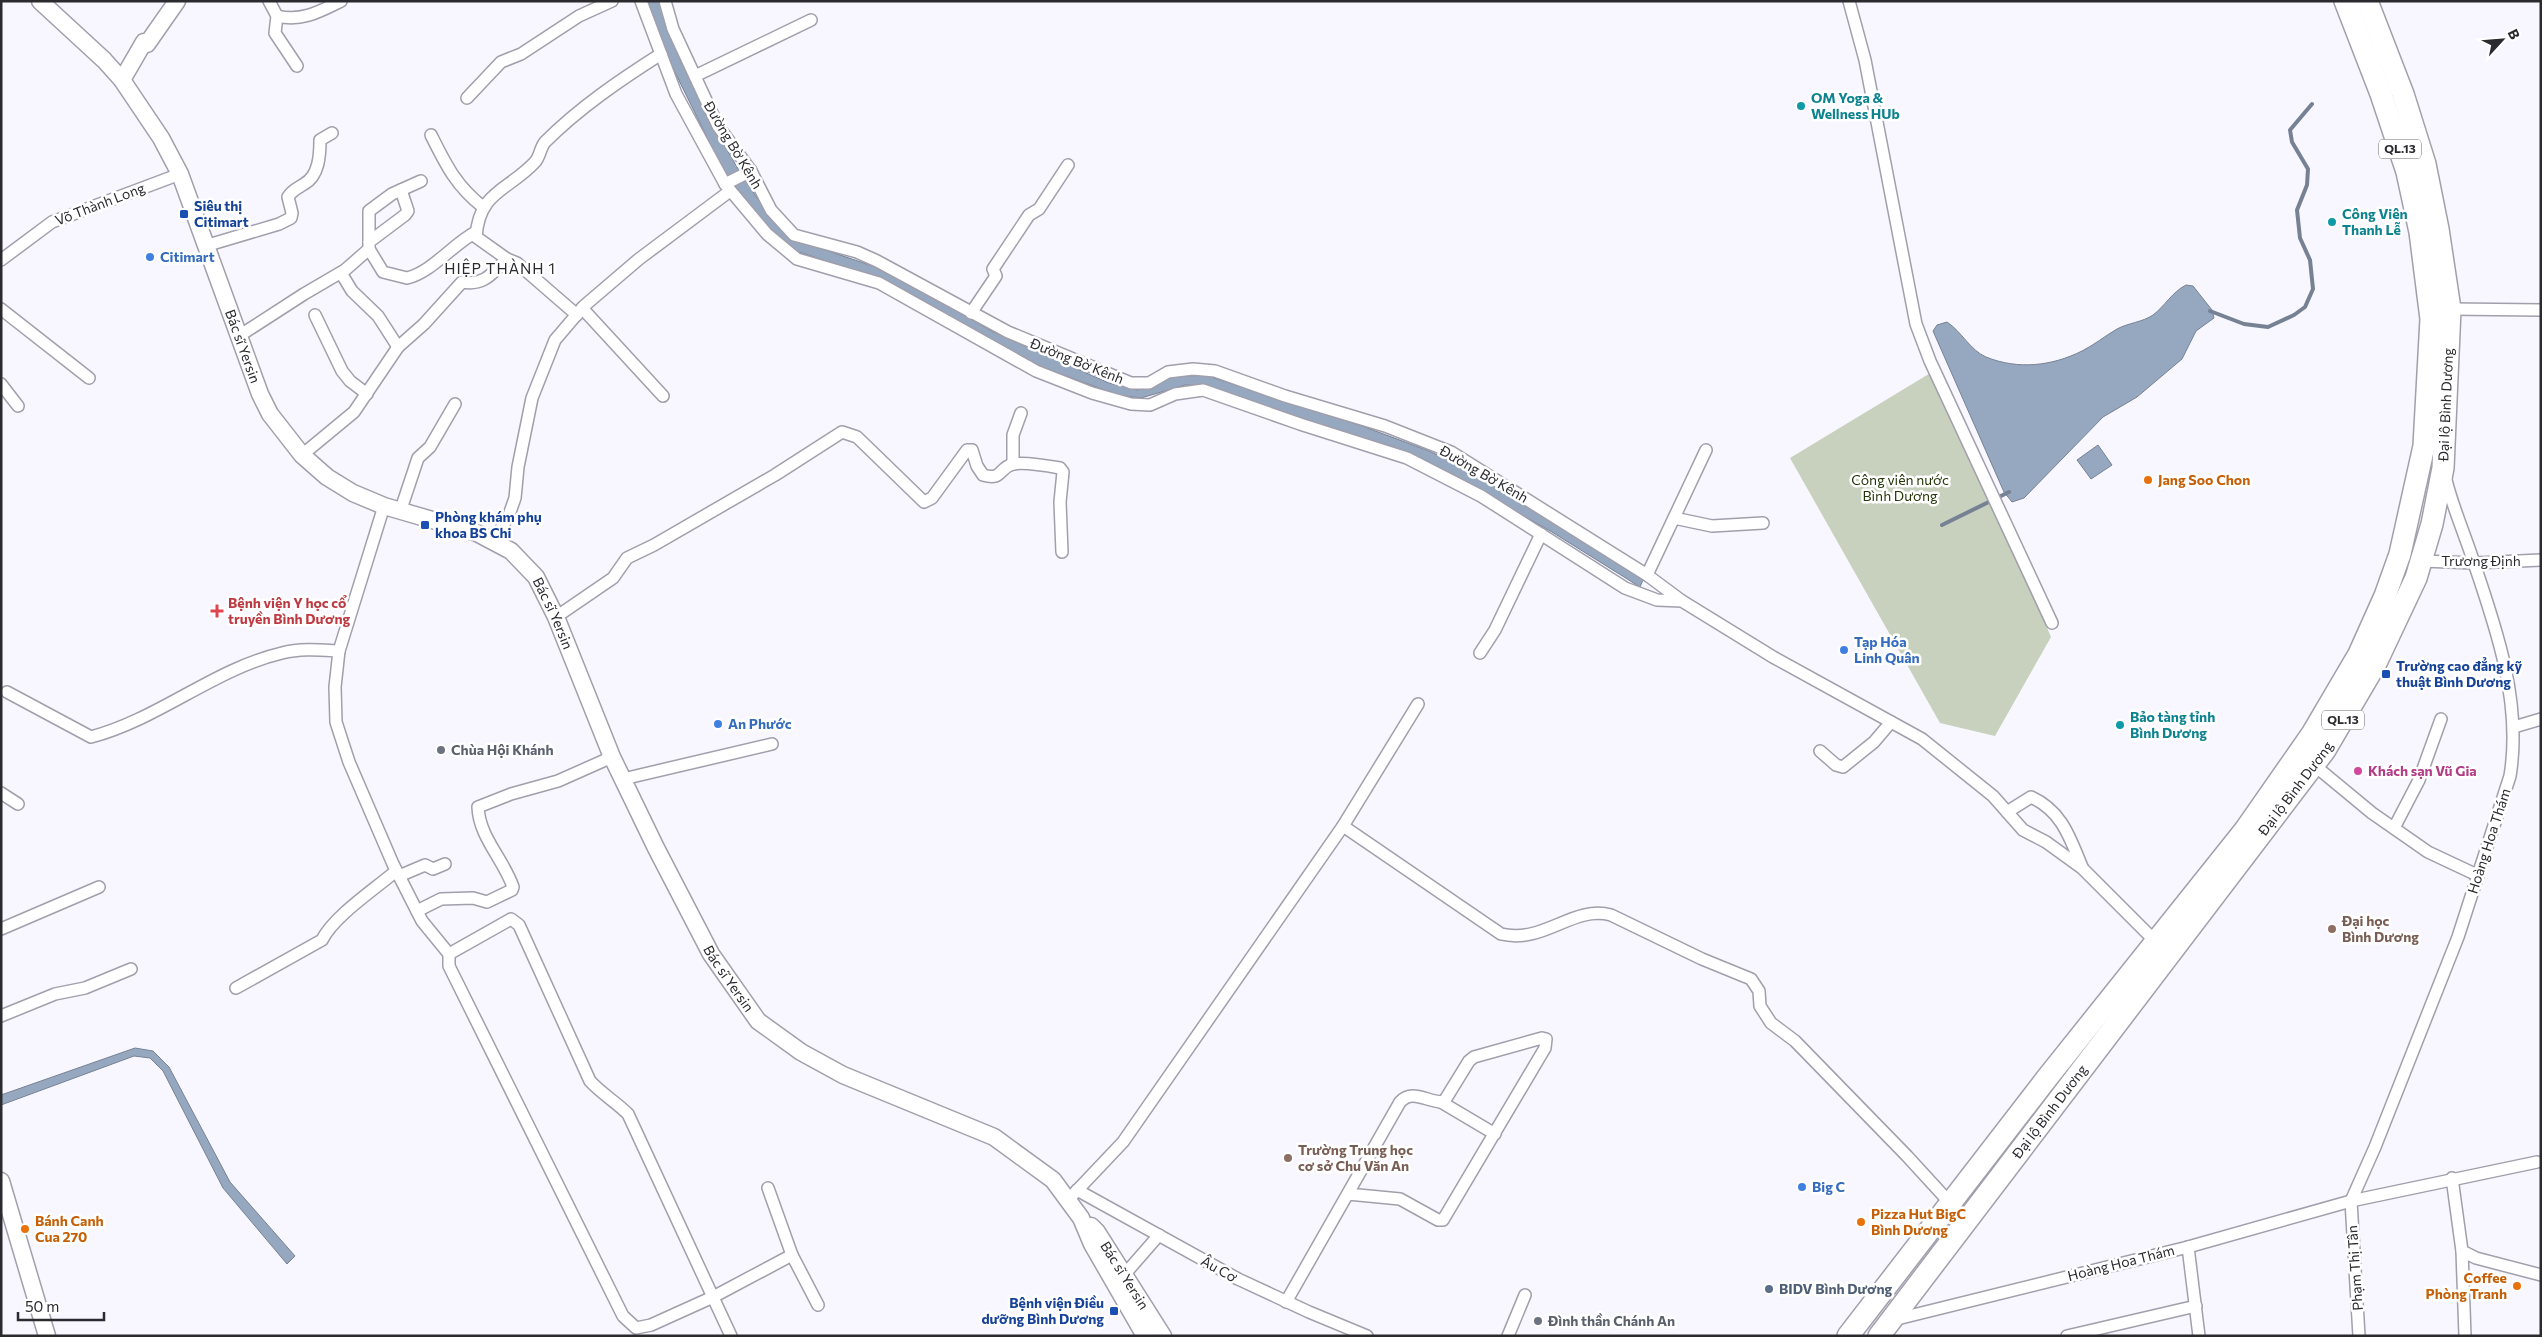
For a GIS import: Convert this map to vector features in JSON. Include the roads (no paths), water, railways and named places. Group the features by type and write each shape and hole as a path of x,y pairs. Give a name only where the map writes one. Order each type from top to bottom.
{"highway":[{"name":"Đại lộ Bình Dương","path":"1837,1336 1844,1327 1852,1330 2047,1078 2245,830 2312,734 2359,654 2400,554 2424,446 2431,319 2420,232 2407,172 2381,94 2345,1"},
{"name":"Đại lộ Bình Dương","path":"1885,1328 2325,750 2376,665 2416,578 2422,561 2443,468 2450,309 2438,229 2425,164 2403,94 2367,1"},
{"path":"2400,554 2422,561"}],"main road":[{"name":"Bác sĩ Yersin","path":"40,1 104,60 122,80 161,138 180,174 239,336 270,414 302,454 327,477 353,493 384,506 401,509 477,532 511,551 536,577 556,617 622,778 711,954 758,1020 801,1052 843,1076 994,1138 1073,1194 1092,1244 1152,1333"},
{"path":"122,80 144,42 147,44 177,1"},
{"path":"1,1181 48,1336"},
{"name":"Bác sĩ Yersin","path":"1081,1218 1097,1232 1124,1274 1152,1333"}],"street":[{"path":"270,1 277,16 274,33 298,66"},
{"path":"277,16 287,19 306,17 341,1"},
{"path":"467,98 501,62 521,54 579,16 612,1"},
{"path":"641,1 676,94 728,186 767,234 797,259 879,283 1036,371 1092,394 1131,404 1150,405 1175,394 1203,390 1300,424 1407,458 1481,496 1625,588 1657,600 1682,601"},
{"name":"Đường Bờ Kênh","path":"664,1 673,29 718,126 771,210 794,235 857,252 1008,332 1131,383 1149,382 1168,372 1193,369 1215,371 1285,396 1385,426 1451,452 1646,575 1682,601 1773,657 1922,739 1993,796 2023,830 2046,842 2082,868"},
{"path":"1849,1 1865,60 1916,324 1930,361 2002,512 2052,623"},
{"path":"695,76 811,20"},
{"path":"661,54 617,81 543,144 536,161 483,207 477,219 476,237 482,243 518,264 580,311 663,396"},
{"path":"206,246 279,224 291,218 292,213 288,197 290,192 311,179 320,156 320,140 332,133"},
{"path":"431,135 452,177 466,193 483,207"},
{"path":"971,313 996,276 993,269 1029,215 1039,209 1068,165"},
{"path":"494,541 509,515 515,498 518,467 532,398 555,340 580,311 639,258 748,172"},
{"name":"Võ Thành Long","path":"1,260 52,222 180,174"},
{"path":"421,180 392,194 369,211 369,245 383,272 407,278 476,232"},
{"path":"239,336 304,294 341,273 369,245 408,211 401,190"},
{"path":"302,454 354,412 398,347 424,324 455,288 462,282 475,284 485,280 507,259"},
{"path":"341,273 352,292 378,316 398,347"},
{"path":"1,309 89,378"},
{"path":"2450,309 2541,310"},
{"path":"315,314 342,371 350,381 367,394"},
{"path":"1,384 18,406"},
{"path":"401,509 418,458 430,447 455,404"},
{"path":"1014,464 1013,435 1021,413"},
{"path":"556,617 613,578 628,558 654,545 774,475 842,432 857,437 924,502 932,498 967,450 972,450 977,466 983,475 992,478 998,476 1008,466 1014,464 1060,468 1063,472 1060,502 1062,552"},
{"path":"1646,575 1706,450"},
{"name":"Hoàng Hoa Thám","path":"2351,1201 2375,1147 2458,937 2510,776 2514,727 2503,661 2474,563 2451,499 2443,468"},
{"path":"384,506 339,651 335,687 336,722 349,762 398,874 422,921 449,954 449,966 623,1316 636,1328 651,1325 713,1297 792,1255"},
{"path":"1674,518 1712,526 1763,523"},
{"path":"1480,653 1496,630 1541,534"},
{"name":"Trương Định","path":"2422,561 2474,563 2541,560"},
{"path":"8,692 91,737 132,722 260,659 284,652 313,649 339,651"},
{"path":"1073,1194 1123,1142 1343,826 1418,704"},
{"path":"2514,727 2541,719"},
{"path":"2394,828 2419,780 2441,720"},
{"path":"1820,751 1836,765 1843,767 1874,742 1892,722"},
{"path":"622,778 772,744"},
{"path":"417,911 441,899 473,898 487,902 512,890 513,887 509,877 486,835 478,808 511,794 558,781 612,757"},
{"path":"2314,765 2394,828 2428,852 2477,875"},
{"path":"1,793 18,804"},
{"path":"2007,812 2031,797 2046,804 2067,830 2082,868 2156,943"},
{"path":"1343,826 1501,934 1514,937 1534,935 1597,912 1611,915 1702,959 1751,979 1759,991 1760,1006 1771,1023 1795,1041 1951,1204"},
{"path":"236,988 322,940 327,931 340,918 398,874 425,865 433,869 445,864"},
{"path":"1,929 99,886"},
{"path":"449,954 512,919 519,925 590,1081 601,1094 616,1102 628,1114 731,1336"},
{"path":"1,1016 55,994 85,988 132,969"},
{"path":"1348,1194 1400,1199 1438,1220 1444,1220 1545,1048 1546,1039 1542,1038 1474,1057 1469,1061 1445,1100 1441,1102"},
{"path":"1286,1302 1404,1098 1411,1096 1441,1102 1495,1134"},
{"name":"Hoàng Hoa Thám","path":"1885,1328 2351,1201 2452,1178 2537,1162"},
{"path":"2452,1178 2462,1250 2465,1336"},
{"path":"768,1188 792,1255 818,1305"},
{"name":"Âu Cơ","path":"1073,1194 1159,1235 1238,1279 1286,1302 1367,1336"},
{"name":"Phạm Thị Tân","path":"2351,1201 2359,1336"},
{"path":"1124,1274 1159,1235"},
{"path":"2188,1246 2199,1336"},
{"path":"2462,1250 2476,1258 2541,1275"},
{"path":"1508,1336 1524,1295"},
{"path":"2067,1336 2196,1306"}],"water":[{"path":"647,1 660,1 680,59 707,116 740,172 757,198 785,230 799,241 890,272 993,332 1109,383 1137,390 1150,387 1168,377 1205,375 1362,426 1429,451 1503,490 1643,580 1640,587 1552,532 1425,460 1203,386 1185,385 1141,398 1118,395 1031,363 915,296 880,279 793,250 764,225 723,170 667,56"},
{"path":"2186,285 2193,286 2212,310 2214,318 2196,331 2182,359 2137,397 2103,417 2024,498 2012,502 2004,492 1933,331 1937,325 1947,322 1975,350 1986,357 2010,364 2047,363 2071,356 2086,349 2117,329 2153,315 2177,291"},
{"path":"2098,445 2112,465 2091,479 2077,460"},
{"path":"135,1048 153,1051 169,1067 230,1182 295,1256 287,1264 223,1188 163,1071 150,1058 134,1056 1,1105 1,1095"}],"waterway":[{"path":"2210,311 2244,324 2268,327 2294,315 2305,307 2313,289 2310,260 2300,238 2297,210 2307,185 2308,169 2292,142 2290,130 2312,104"},
{"path":"1942,525 2009,492"}],"place":[{"name":"OM Yoga & Wellness HUb","path":"1801,106"},
{"name":"Siêu thị Citimart","path":"184,214"},
{"name":"Công Viên Thanh Lễ","path":"2332,222"},
{"name":"Citimart","path":"150,257"},
{"name":"Jang Soo Chon","path":"2148,480"},
{"name":"Phòng khám phụ khoa BS Chi","path":"425,525"},
{"name":"Bệnh viện Y học cổ truyền Bình Dương","path":"217,611"},
{"name":"Tạp Hóa Linh Quân","path":"1844,650"},
{"name":"Trường cao đẳng kỹ thuật Bình Dương","path":"2386,674"},
{"name":"An Phước","path":"718,724"},
{"name":"Bảo tàng tỉnh Bình Dương","path":"2120,725"},
{"name":"Chùa Hội Khánh","path":"441,750"},
{"name":"Khách sạn Vũ Gia","path":"2358,771"},
{"name":"Đại học Bình Dương","path":"2332,929"},
{"name":"Trường Trung học cơ sở Chu Văn An","path":"1288,1158"},
{"name":"Big C","path":"1802,1187"},
{"name":"Pizza Hut BigC Bình Dương","path":"1861,1222"},
{"name":"Bánh Canh Cua 270","path":"25,1229"},
{"name":"Coffee Phòng Tranh","path":"2517,1286"},
{"name":"BIDV Bình Dương","path":"1769,1289"},
{"name":"Bệnh viện Điều dưỡng Bình Dương","path":"1114,1311"},
{"name":"Đình thần Chánh An","path":"1538,1321"}],"district":[{"name":"HIỆP THÀNH 1","path":"500,269"}],"park label":[{"name":"Công viên nước Bình Dương","path":"1900,488"}]}
